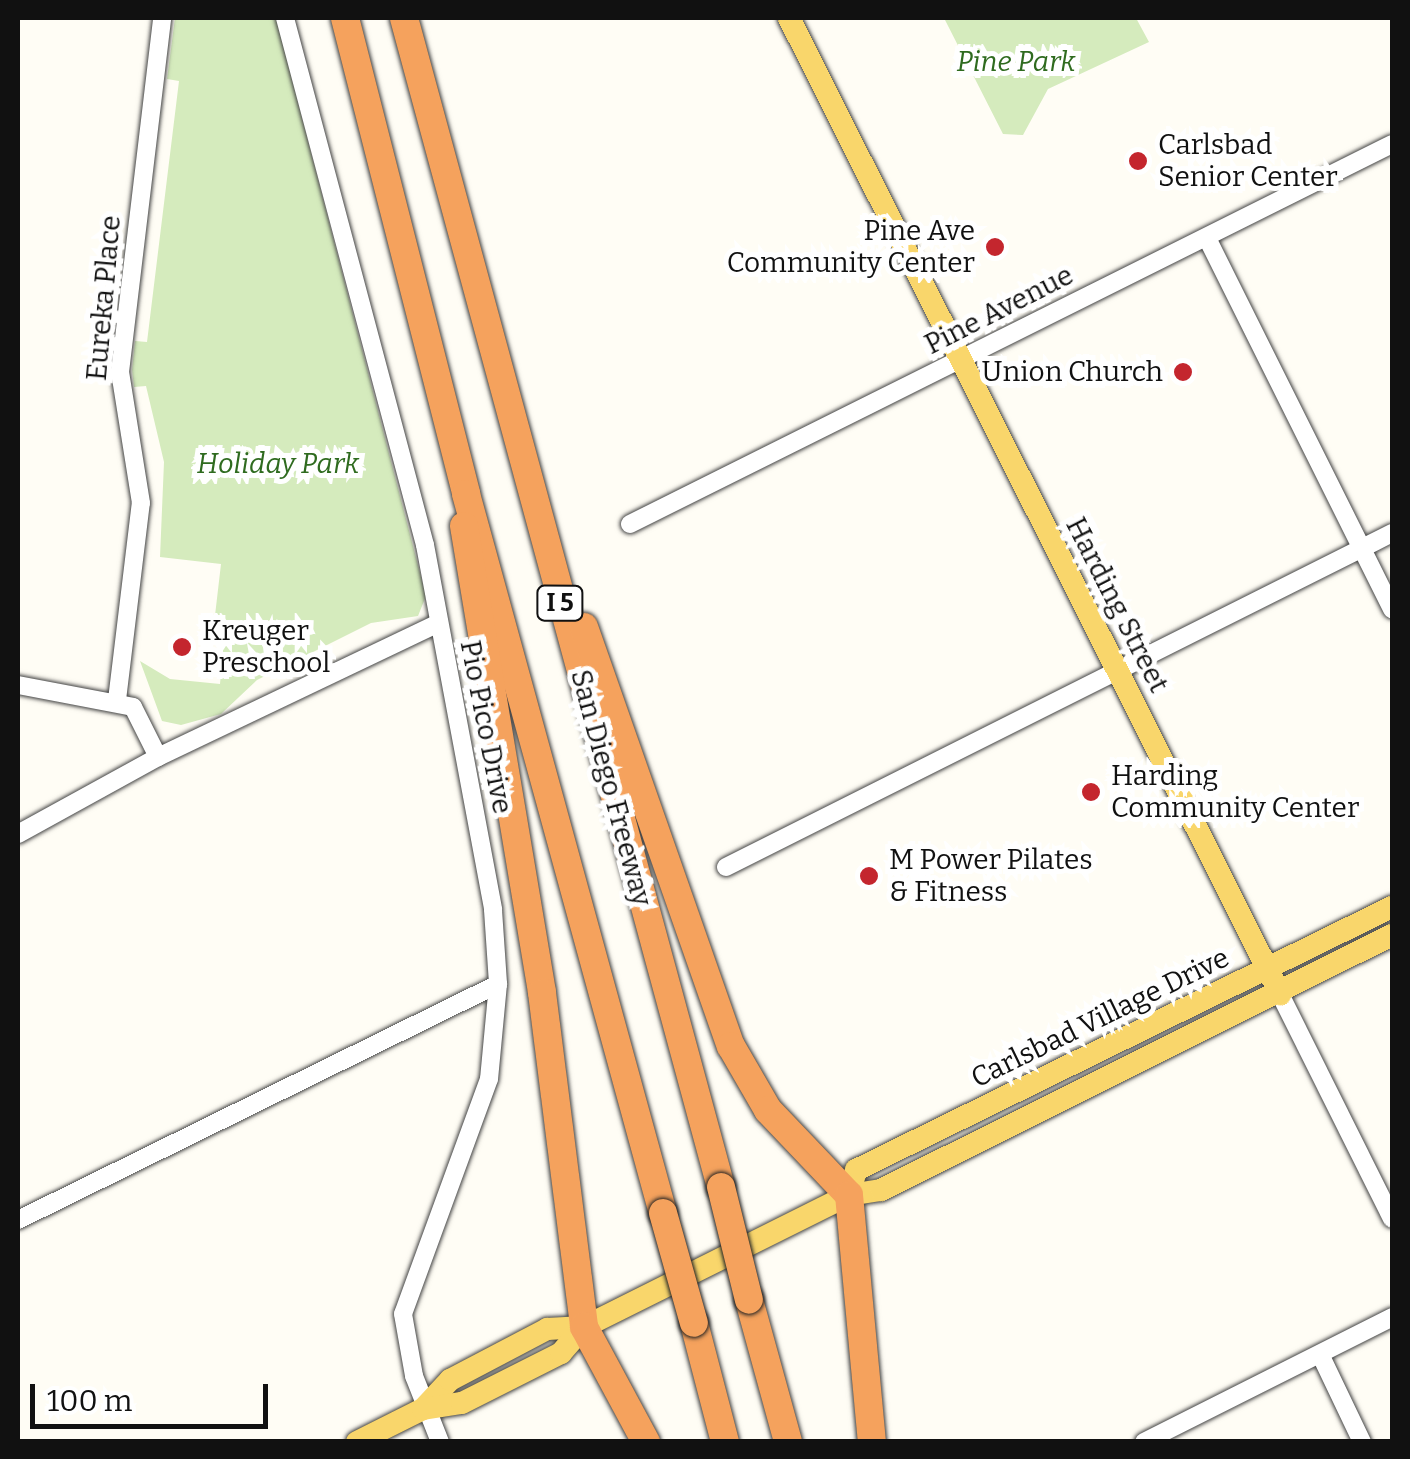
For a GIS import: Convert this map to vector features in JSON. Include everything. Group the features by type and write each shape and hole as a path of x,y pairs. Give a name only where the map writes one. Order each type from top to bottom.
{"highway":[{"name":"I 5","path":"345,18 466,494 725,1442"},
{"name":"San Diego Freeway","path":"404,18 788,1442"},
{"path":"514,430 731,1046 768,1110 848,1194 872,1442"},
{"path":"466,494 463,539 542,993 584,1327 646,1442"}],"main road":[{"name":"Harding Street","path":"789,18 1280,994"},
{"name":"Carlsbad Village Drive","path":"848,1194 856,1170 1392,907"},
{"name":"Carlsbad Village Drive","path":"357,1442 423,1409 450,1380 547,1329 584,1327 848,1194 881,1190 1392,935"},
{"path":"1032,1117 1032,1104 1052,1086 1052,1076"},
{"path":"990,1138 1005,1099"}],"street":[{"name":"Eureka Place","path":"116,700 140,503 120,372 162,18"},
{"name":"Pio Pico Drive","path":"285,18 387,388 439,623 493,910 498,984 490,1079 404,1314 403,1339 423,1409 440,1442"},
{"name":"Pine Avenue","path":"630,524 1392,144"},
{"path":"1207,238 1392,609"},
{"path":"726,867 1392,533"},
{"path":"18,834 158,757 439,623"},
{"path":"18,685 116,700 133,707 158,757"},
{"path":"18,1220 498,984"},
{"name":"Harding Street","path":"1280,994 1392,1218"},
{"path":"1144,1442 1392,1317"},
{"path":"1320,1354 1362,1442"}],"green space":[{"name":"Holiday Park","path":"175,18 276,18 426,596 418,616 371,623 257,680 221,714 181,725 162,721 140,661 170,679 220,684 225,626 214,624 221,564 160,557 164,462 146,386 134,387 132,370 135,341 147,342 179,81 167,79"},
{"name":"Pine Park","path":"944,18 1136,18 1149,42 1048,89 1023,135 1003,134"}],"place":[{"name":"Carlsbad Senior Center","path":"1138,161"},
{"name":"Pine Ave Community Center","path":"995,247"},
{"name":"Union Church","path":"1183,372"},
{"name":"Kreuger Preschool","path":"182,647"},
{"name":"Harding Community Center","path":"1091,792"},
{"name":"M Power Pilates & Fitness","path":"869,876"}]}
